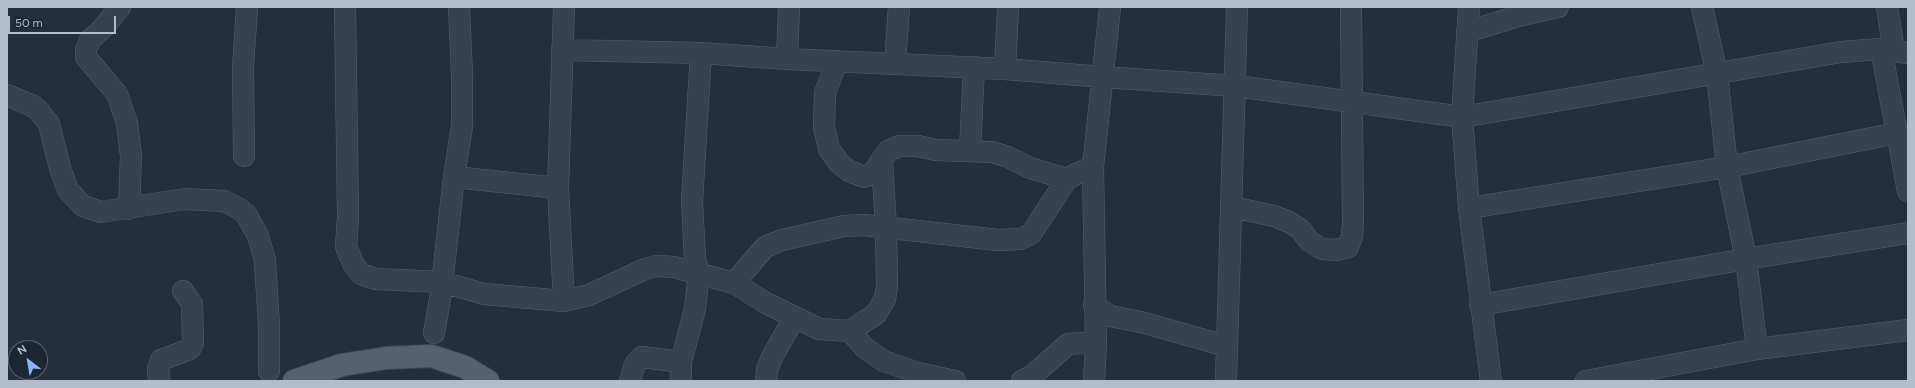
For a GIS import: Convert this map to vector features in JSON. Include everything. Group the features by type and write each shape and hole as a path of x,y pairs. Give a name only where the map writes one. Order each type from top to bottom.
{"main road":[{"path":"294,381 342,365 386,358 431,356 465,367 488,381"}],"street":[{"path":"120,7 102,29 90,40 86,50 86,57 117,94 127,123 131,156 129,209"},
{"path":"244,156 243,67 247,7"},
{"path":"345,7 348,217 346,247 358,271 376,279 484,294 564,301 589,295 634,273 656,266 674,267 699,272 734,283 766,303 819,329 850,331 876,314 885,299 887,286 886,227 882,162"},
{"path":"434,333 442,288 454,177 462,126 462,75 459,7"},
{"path":"564,7 558,188 564,301"},
{"path":"787,59 789,7"},
{"path":"895,63 899,7"},
{"path":"1005,69 1008,7"},
{"path":"1094,381 1096,342 1094,305 1093,168 1110,7"},
{"path":"1226,381 1236,86 1237,7"},
{"path":"1232,207 1274,216 1289,222 1300,229 1309,241 1322,249 1336,250 1348,247 1352,236 1353,224 1351,7"},
{"path":"1469,7 1462,117 1468,208 1491,381"},
{"path":"1467,32 1518,16 1558,7"},
{"path":"1702,7 1717,74 1727,167 1746,259 1758,348"},
{"path":"1887,7 1894,51 1897,133 1908,191"},
{"path":"562,50 701,53 787,59 974,67 1236,86 1462,117 1841,52 1894,51"},
{"path":"630,381 635,364 642,357 681,372 695,309 699,272 695,260 692,200 701,53"},
{"path":"837,61 825,93 824,127 829,149 839,163 849,171 864,177 872,174 882,162 888,151 899,146 918,146 936,150 992,152 1008,157 1030,168 1067,179"},
{"path":"970,151 974,67"},
{"path":"7,96 33,106 49,124 60,168 68,190 83,206 101,212 129,209 185,199 224,201 246,214 258,236 265,260 269,372"},
{"path":"1468,208 1727,167 1897,133"},
{"path":"734,283 765,247 782,240 844,226 864,225 886,227 998,240 1021,239 1031,234 1067,179 1078,173 1093,168"},
{"path":"454,177 558,188"},
{"path":"1480,305 1746,259 1908,234"},
{"path":"159,381 158,369 161,360 190,349 193,343 192,304 183,291"},
{"path":"1094,305 1110,316 1141,322 1226,346"},
{"path":"766,381 767,370 772,357 794,318"},
{"path":"1586,381 1758,348 1908,330"},
{"path":"850,331 865,348 884,361 917,377 955,381"},
{"path":"1022,381 1034,375 1068,344 1096,342"}]}
